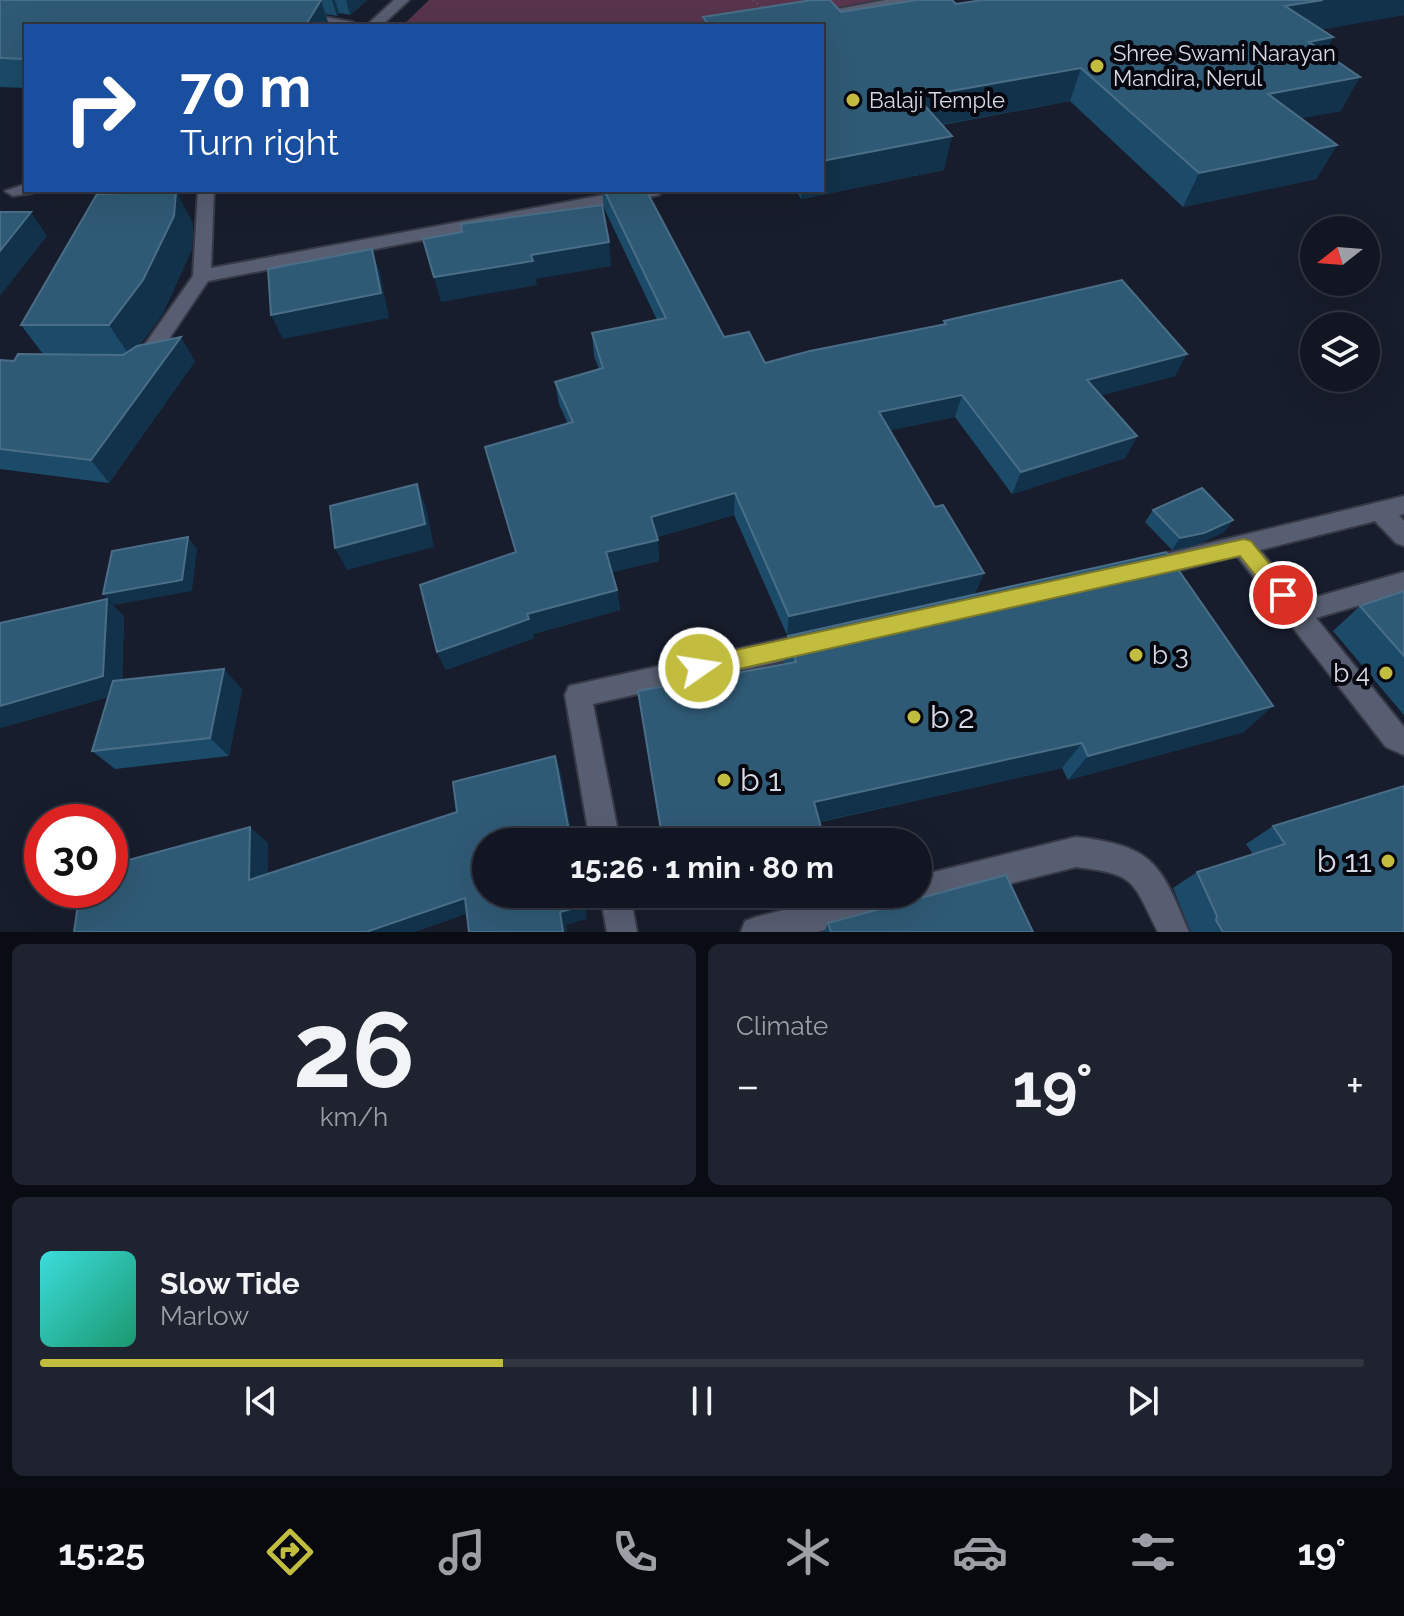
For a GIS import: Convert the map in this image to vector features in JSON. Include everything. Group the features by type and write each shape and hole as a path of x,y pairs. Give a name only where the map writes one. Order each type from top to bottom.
{"street":[{"path":"375,24 402,0"},
{"path":"778,20 911,0"},
{"path":"286,14 341,24"},
{"path":"123,368 139,368 202,276 206,192"},
{"path":"202,276 647,192"},
{"path":"1120,574 1244,547 1392,508 1404,536"},
{"path":"1244,547 1396,738 1404,742"},
{"path":"1297,613 1404,582"},
{"path":"602,828 578,695 841,637"},
{"path":"932,888 1076,852 1118,857 1143,871 1174,932"},
{"path":"618,908 622,932"},
{"path":"756,932 851,908"}],"path":[{"path":"753,0 778,20"}],"shaded area":[{"path":"429,0 895,0 744,24 404,24"}],"building":[{"path":"0,0 321,0 306,24 24,24 24,59 0,58"},
{"path":"812,0 830,0 841,12 917,0 952,0 956,4 982,0 1323,0 1285,6 1333,37 1309,42 1360,77 1268,94 1337,145 1199,173 1081,68 917,97 952,136 824,161 824,24 708,24 703,17"},
{"path":"176,192 174,216 143,280 109,325 21,325 97,194"},
{"path":"605,192 647,192 724,337 749,332 765,363 946,324 944,321 1122,280 1187,354 1087,380 1137,436 1021,472 962,395 879,412 935,507 943,505 984,573 789,616 735,493 651,517 658,540 606,552 617,590 527,614 529,619 437,652 420,585 516,552 485,447 573,422 555,382 603,368 592,333 666,318"},
{"path":"602,205 609,242 531,255 533,261 434,277 423,239 462,232 461,224"},
{"path":"0,212 31,212 0,251"},
{"path":"372,249 381,293 271,315 268,269"},
{"path":"181,337 91,460 0,449 0,360 14,361 18,354 123,355 137,346"},
{"path":"417,484 425,524 335,548 330,506"},
{"path":"1202,488 1233,520 1204,533 1180,538 1153,510"},
{"path":"188,537 182,580 103,594 112,551"},
{"path":"1166,552 1273,706 1088,756 1082,743 814,802 821,828 661,828 638,691 796,662 788,636"},
{"path":"1404,591 1404,656 1360,606"},
{"path":"107,599 103,676 0,706 0,623"},
{"path":"224,669 210,738 92,751 113,681"},
{"path":"555,756 568,828 472,828 472,908 575,908 560,912 563,932 469,932 465,898 366,932 74,932 77,908 128,908 128,860 250,827 249,880 457,812 453,782"},
{"path":"1404,786 1404,932 1223,932 1197,872 1285,844 1273,826"},
{"path":"1006,875 1033,932 831,932 828,923 884,908 932,908 932,895"}],"place":[{"name":"Shree Swami Narayan Mandira, Nerul","path":"1097,66"},
{"name":"Balaji Temple","path":"853,100"},
{"name":"b 3","path":"1136,655"},
{"name":"b 4","path":"1386,673"},
{"name":"b 2","path":"914,717"},
{"name":"b 1","path":"724,780"},
{"name":"b 11","path":"1388,861"}],"route":[{"path":"699,668 1244,547 1283,595"}]}
